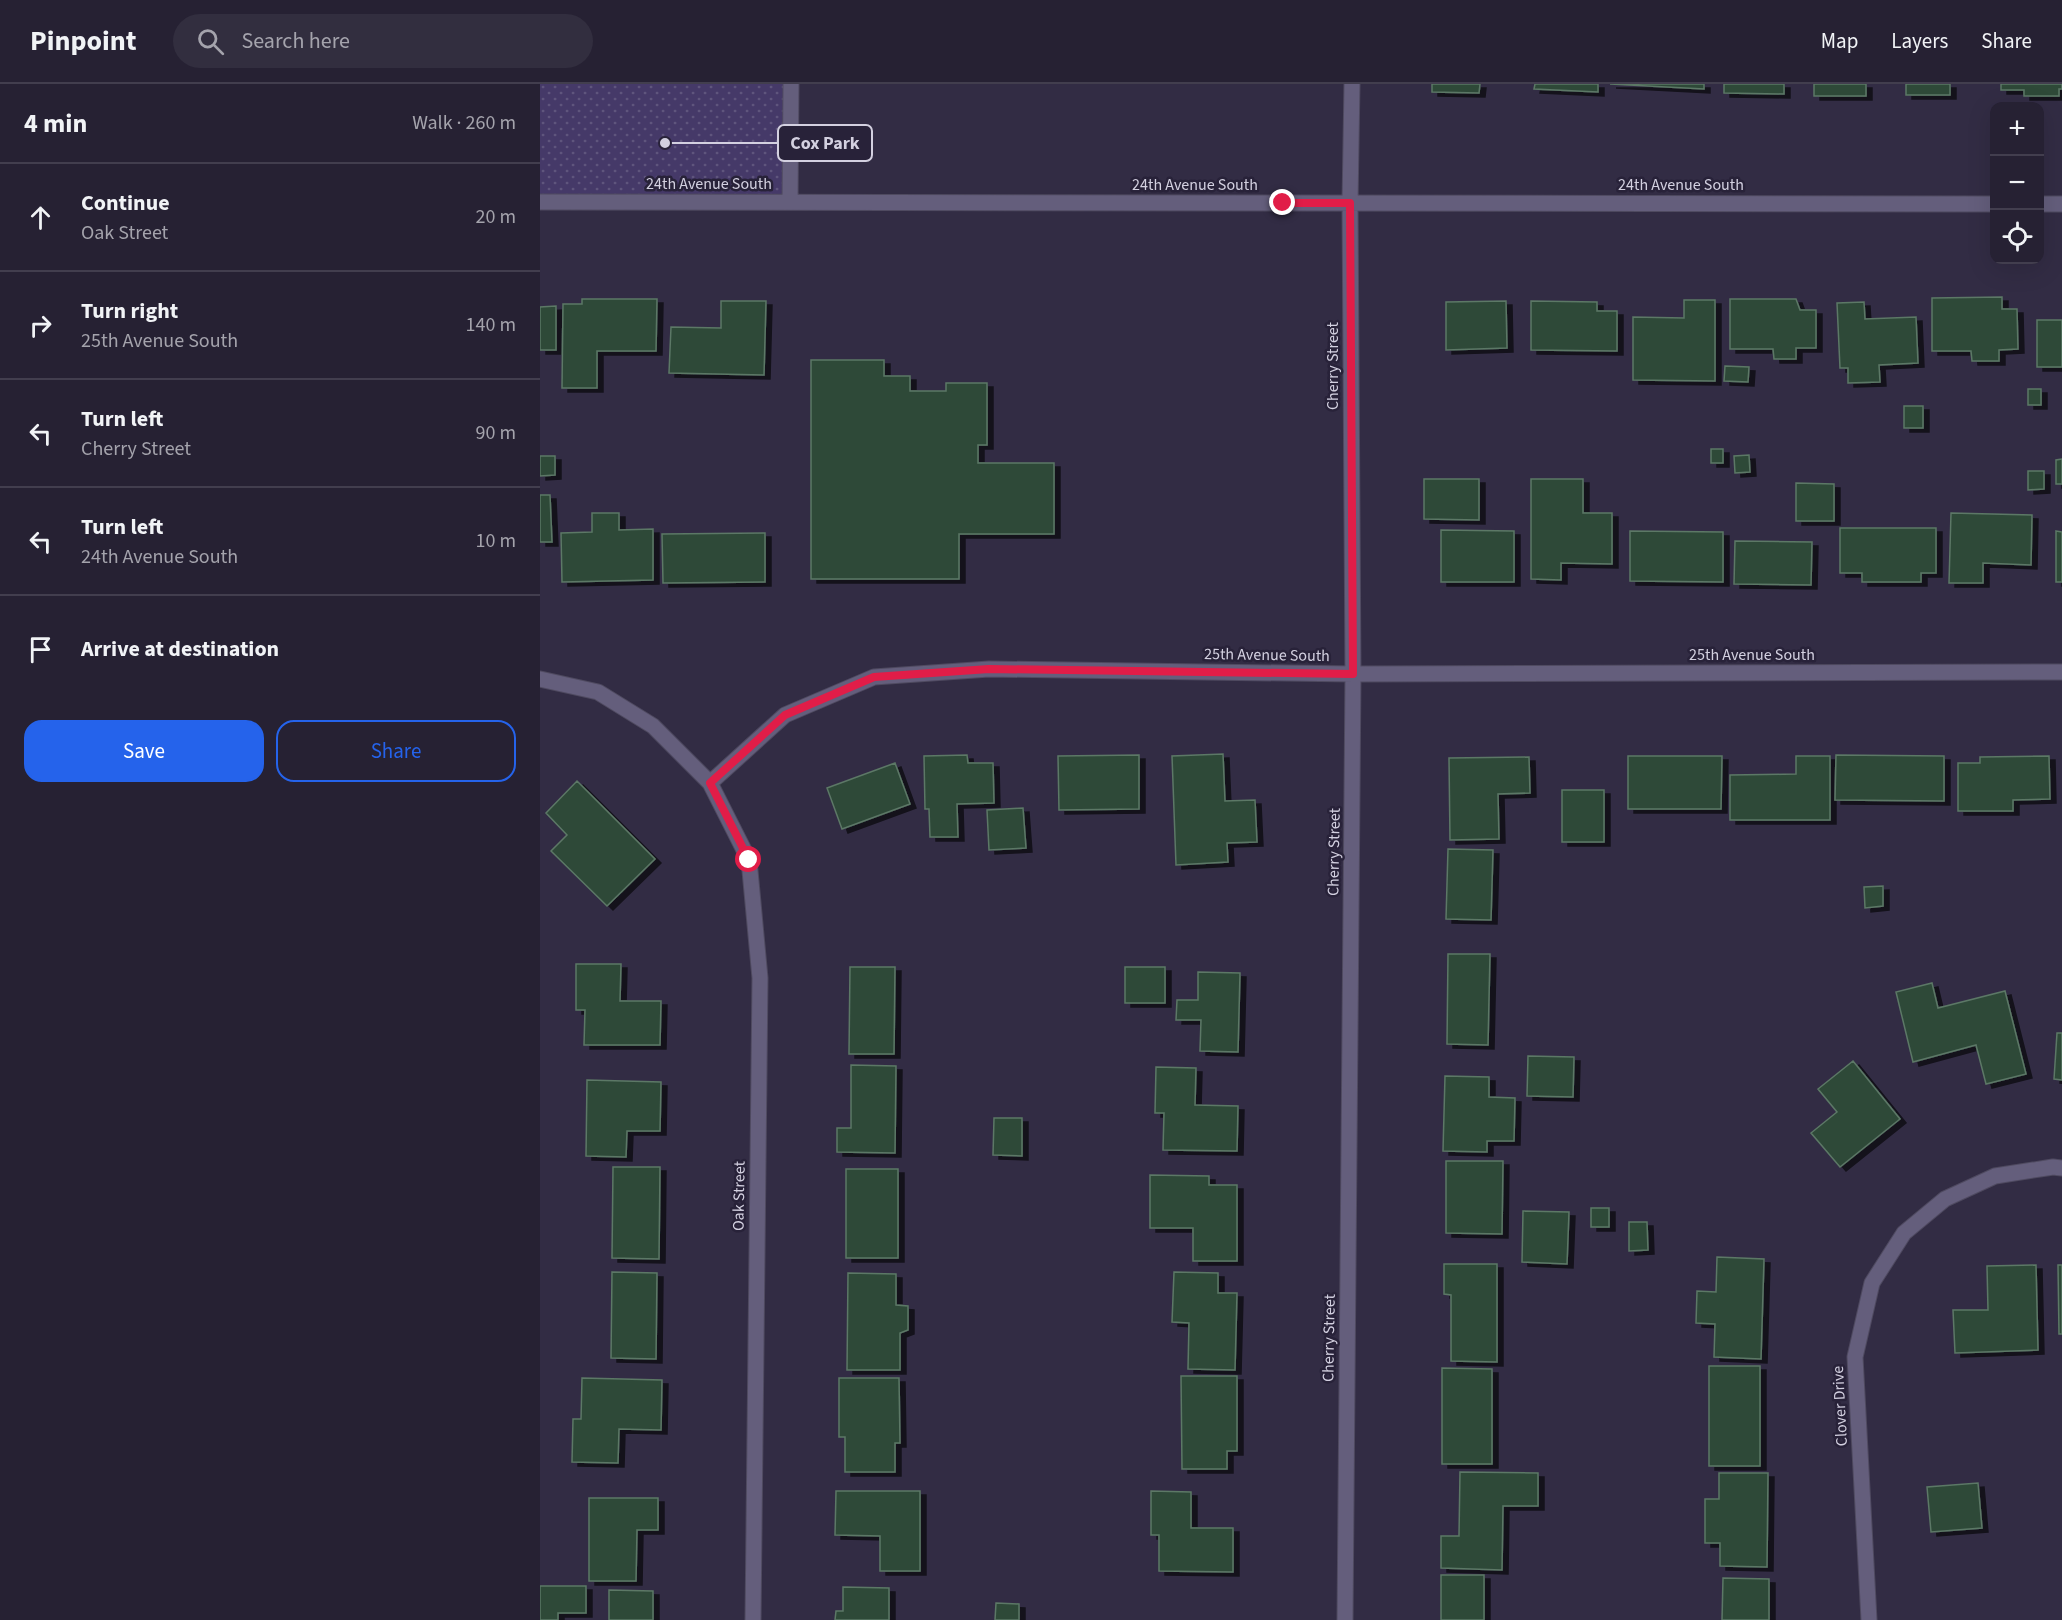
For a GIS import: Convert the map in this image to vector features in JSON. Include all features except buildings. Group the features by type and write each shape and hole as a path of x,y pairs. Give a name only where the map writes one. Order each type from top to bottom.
{"street":[{"path":"790,202 791,84"},
{"name":"Cherry Street","path":"1344,1620 1353,674 1350,203 1352,84"},
{"name":"24th Avenue South","path":"540,202 1990,204"},
{"path":"2044,204 2062,204"},
{"name":"25th Avenue South","path":"710,783 785,715 874,677 989,669 1353,674 2062,672"},
{"path":"540,679 598,692 653,726 710,783"},
{"name":"Oak Street","path":"710,783 749,860 760,978 753,1620"},
{"name":"Clover Drive","path":"1869,1620 1855,1357 1872,1283 1904,1233 1945,1199 1995,1176 2053,1167 2062,1168"}],"shaded area":[{"path":"540,84 791,84 790,202 540,202"}],"place":[{"name":"Cox Park","path":"665,143"}],"route":[{"path":"749,860 710,783 785,715 874,677 989,669 1353,674 1350,203 1283,203"}]}
